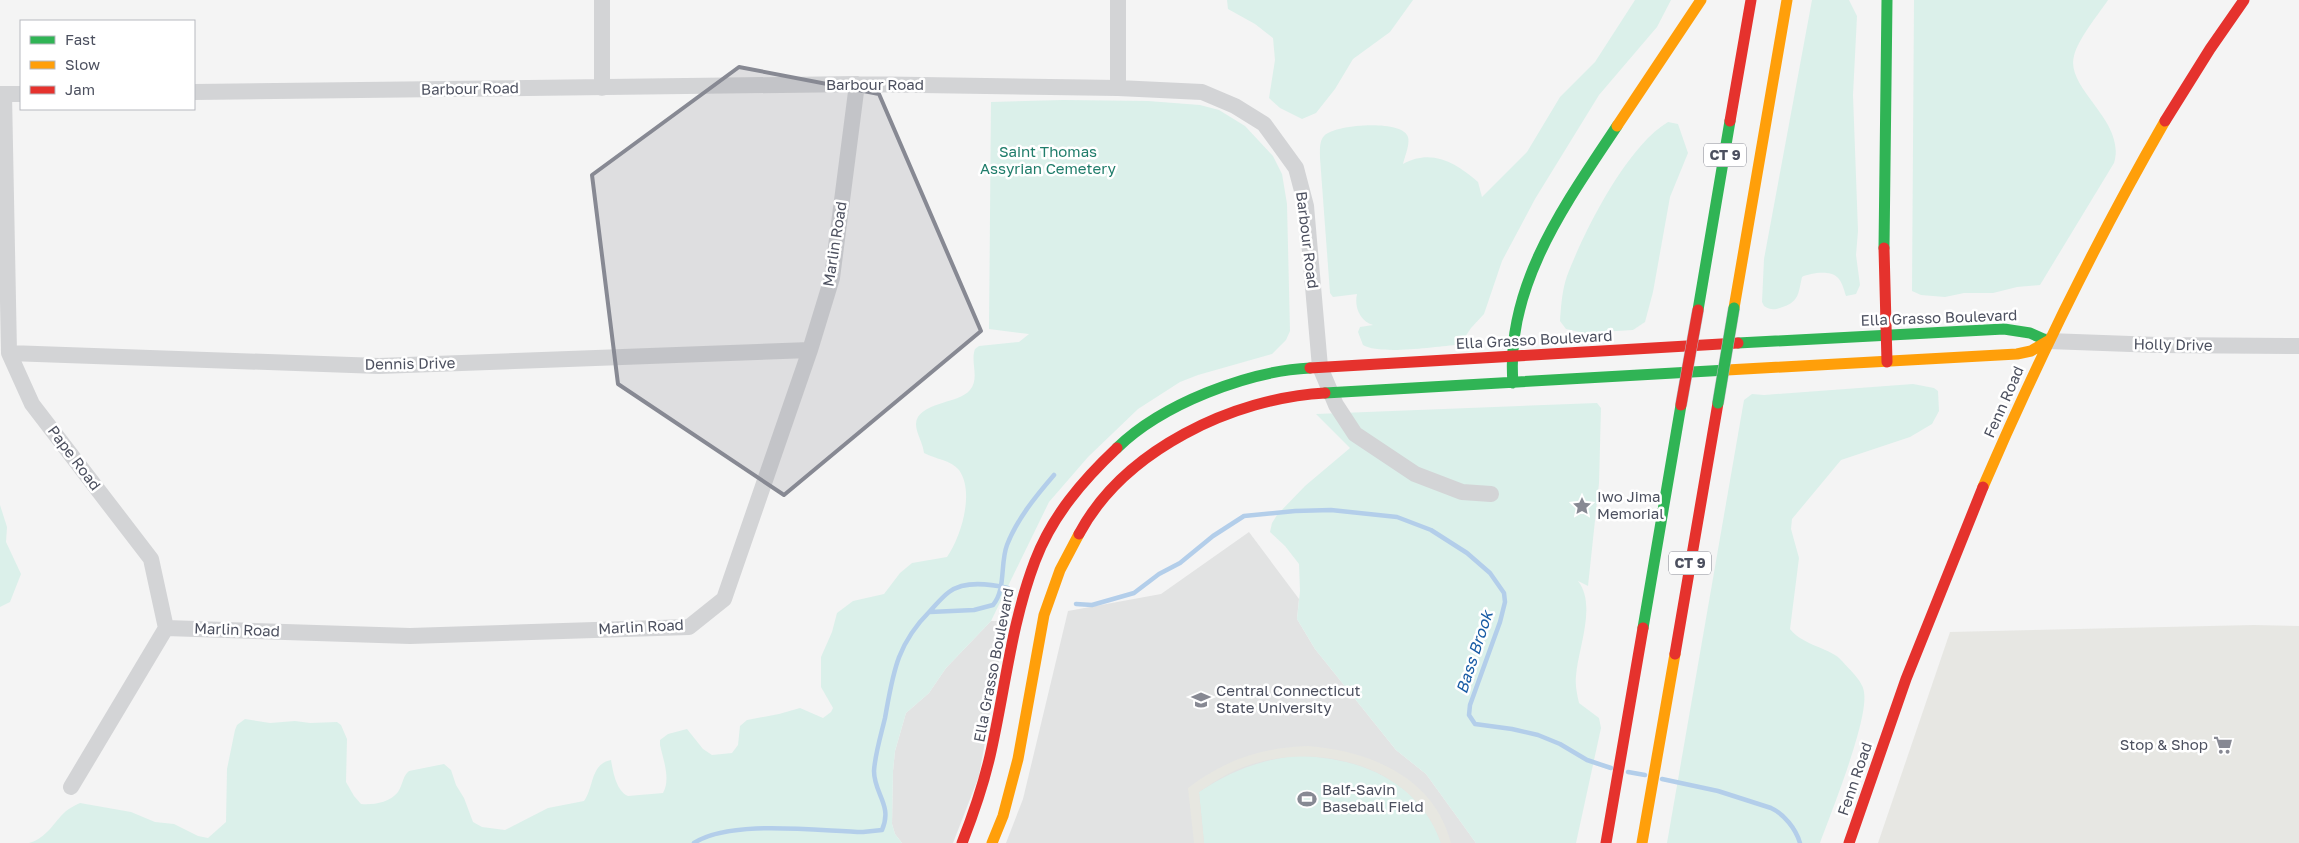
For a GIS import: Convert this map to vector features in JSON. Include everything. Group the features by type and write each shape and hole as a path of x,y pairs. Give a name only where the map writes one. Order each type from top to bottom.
{"main road":[{"path":"1513,383 1513,335 1535,266 1556,220 1701,0"},
{"name":"CT 9","path":"1606,843 1751,0"},
{"name":"CT 9","path":"1642,843 1787,0"},
{"path":"1887,0 1884,279 1887,362"},
{"name":"Fenn Road","path":"1849,843 1938,594 2048,341 2098,242 2157,136 2244,0"},
{"name":"Ella Grasso Boulevard","path":"962,843 984,785 1016,695 1060,569 1063,534 1072,496 1104,459 1130,436 1165,412 1198,395 1245,379 1292,369 1320,367 2019,329 2034,333 2048,341 2031,351 2017,354 1298,395 1256,404 1218,416 1185,432 1154,451 1119,482 1094,511 1063,534 1037,554 1023,592 1016,695 1011,787 992,843"}],"street":[{"path":"602,0 602,88"},
{"path":"1118,0 1118,88"},
{"name":"Barbour Road","path":"195,92 857,84 1118,88 1202,92 1235,106 1264,124 1296,168 1306,206 1320,367 1331,393 1355,434 1416,474 1462,492 1491,494"},
{"name":"Marlin Road","path":"166,628 410,636 689,627 724,599 810,350 832,278 857,84"},
{"path":"2,94 20,94"},
{"name":"Pape Road","path":"2,94 9,353 32,404 151,559 166,628"},
{"name":"Holly Drive","path":"2048,341 2158,345 2299,346"},
{"name":"Dennis Drive","path":"9,353 379,366 810,350"},
{"path":"71,787 166,628"}],"highlighted area":[{"path":"739,67 879,94 981,331 784,495 618,384 592,175"}],"shaded area":[{"name":"Central Connecticut State University","path":"1249,532 1299,599 1297,619 1315,649 1396,750 1426,774 1476,843 1006,843 1023,799 1068,611 1161,594"},
{"path":"991,621 1006,621 979,776 953,843 902,843 895,834 892,824 893,771 895,751 906,713 929,693 946,668"},
{"path":"2254,625 2299,626 2299,843 1878,843 1950,632"}],"green space":[{"path":"1227,0 1413,0 1390,32 1353,59 1335,89 1316,113 1302,119 1280,108 1269,98 1275,60 1273,38 1255,24 1228,9"},
{"path":"1635,0 1671,0 1657,27 1599,95 1535,199 1502,261 1484,314 1463,340 1455,345 1421,349 1381,350 1363,345 1358,332 1360,327 1373,325 1361,317 1356,304 1357,294 1333,297 1330,293 1320,158 1322,138 1330,132 1354,126 1382,126 1403,131 1408,137 1408,147 1403,164 1424,157 1443,160 1461,169 1478,182 1482,197 1527,152 1560,97 1595,62"},
{"path":"1812,0 1849,0 1857,16 1853,95 1858,231 1856,255 1860,285 1856,294 1846,296 1843,286 1834,275 1830,273 1810,274 1802,277 1797,297 1791,303 1778,309 1772,309 1764,306 1762,302 1764,259"},
{"path":"1914,0 2108,0 2076,49 2074,68 2078,81 2105,119 2112,133 2116,148 2114,163 2040,285 2017,287 1993,293 1964,293 1945,297 1921,295 1912,291"},
{"name":"Saint Thomas Assyrian Cemetery","path":"1063,100 1148,101 1200,105 1219,110 1245,126 1273,156 1282,174 1287,204 1290,331 1286,340 1272,354 1180,382 1138,409 1088,457 1049,502 991,621 946,668 929,693 906,713 895,751 893,771 892,824 895,834 902,843 29,843 41,838 66,811 80,803 131,812 155,822 174,824 198,836 208,838 226,822 227,769 235,730 237,725 245,719 270,723 295,721 310,723 337,722 341,725 347,739 346,782 361,804 376,804 390,799 398,792 409,771 444,764 451,770 473,822 482,827 505,830 548,808 584,801 599,766 611,760 618,785 628,796 663,793 666,775 660,740 668,734 687,729 703,749 712,755 732,753 738,745 740,726 747,720 800,708 823,718 833,708 821,687 821,657 832,632 837,613 853,601 884,594 900,573 912,563 947,557 961,526 966,502 964,479 959,470 952,464 924,453 916,427 918,417 923,411 965,395 970,390 975,375 975,349 979,346 1019,342 1029,334 989,329 991,102"},
{"path":"1668,122 1678,124 1688,153 1670,197 1653,292 1645,322 1633,330 1584,333 1566,329 1560,321 1564,287 1584,236 1608,191 1637,150"},
{"path":"1913,384 1934,388 1938,391 1939,411 1932,424 1910,437 1841,460 1792,519 1791,529 1799,558 1790,629 1802,639 1837,657 1852,671 1864,692 1861,723 1855,744 1820,843 1667,843 1744,400 1752,394 1764,395"},
{"path":"1597,403 1601,408 1599,483 1588,586 1578,581 1586,602 1586,614 1577,665 1576,683 1579,703 1599,718 1601,728 1576,843 1476,843 1426,774 1396,750 1315,649 1297,619 1300,591 1299,564 1285,546 1270,532 1272,523 1277,515 1305,486 1350,448 1316,414"},
{"path":"0,505 7,527 6,542 21,574 10,602 0,607"},
{"name":"Balf-Savin Baseball Field","path":"1293,756 1317,757 1362,767 1401,787 1417,802 1431,821 1441,843 1204,843 1199,792 1244,768"}],"sand":[{"path":"1308,746 1354,754 1376,761 1396,772 1415,785 1430,801 1443,820 1451,843 1441,843 1429,818 1412,797 1391,781 1367,768 1341,760 1287,757 1243,767 1199,792 1204,843 1194,843 1188,788 1230,762 1274,749"}],"waterway":[{"path":"930,612 974,610 993,605 1000,592 1005,552 1011,535 1027,508 1054,475"},
{"name":"Bass Brook","path":"1076,604 1092,605 1134,593 1159,574 1180,563 1213,536 1244,516 1331,510 1397,517 1431,530 1467,553 1490,573 1504,593 1505,602 1500,622 1470,705 1469,715 1475,724 1538,735 1560,744 1587,760 1611,768"},
{"path":"694,843 710,836 730,831 752,829 775,828 863,832 882,830 885,813 874,771 894,674 903,648 919,624 955,588 970,584 1008,588"},
{"name":"Bass Brook","path":"1628,772 1645,775"},
{"name":"Bass Brook","path":"1662,779 1718,791 1771,808 1789,822 1796,832 1800,843"}],"traffic: fast":[{"path":"1884,248 1887,0"},
{"path":"1698,310 1730,121"},
{"path":"1513,383 1513,347 1519,313 1529,279 1543,247 1560,216 1617,126"},
{"path":"1718,403 1734,308"},
{"path":"1738,343 2004,329 2030,333 2048,341"},
{"path":"1117,448 1157,417 1207,393 1260,376 1286,370 1310,368"},
{"path":"1325,393 1727,370"},
{"path":"1643,628 1681,405"}],"traffic: slow":[{"path":"1617,126 1701,0"},
{"path":"1734,308 1787,0"},
{"path":"1983,487 2069,301 2115,210 2165,121"},
{"path":"1727,370 2017,354 2031,351 2048,341"},
{"path":"992,843 1003,816 1018,759 1044,615 1060,570 1079,534"},
{"path":"1642,843 1675,654"}],"traffic: jam":[{"path":"1730,121 1751,0"},
{"path":"2165,121 2210,49 2244,0"},
{"path":"1884,248 1887,362"},
{"path":"1681,405 1698,310"},
{"path":"1310,368 1738,343"},
{"path":"1079,534 1099,504 1123,477 1152,454 1184,434 1254,405 1290,397 1325,393"},
{"path":"1675,654 1718,403"},
{"path":"962,843 978,800 987,767 1014,633 1035,561 1059,514 1092,473 1117,448"},
{"path":"1849,843 1906,679 1983,487"},
{"path":"1606,843 1643,628"}],"place":[{"name":"Iwo Jima Memorial","path":"1582,506"},
{"name":"Central Connecticut State University","path":"1201,700"},
{"name":"Stop & Shop","path":"2223,745"},
{"name":"Balf-Savin Baseball Field","path":"1307,799"}]}
